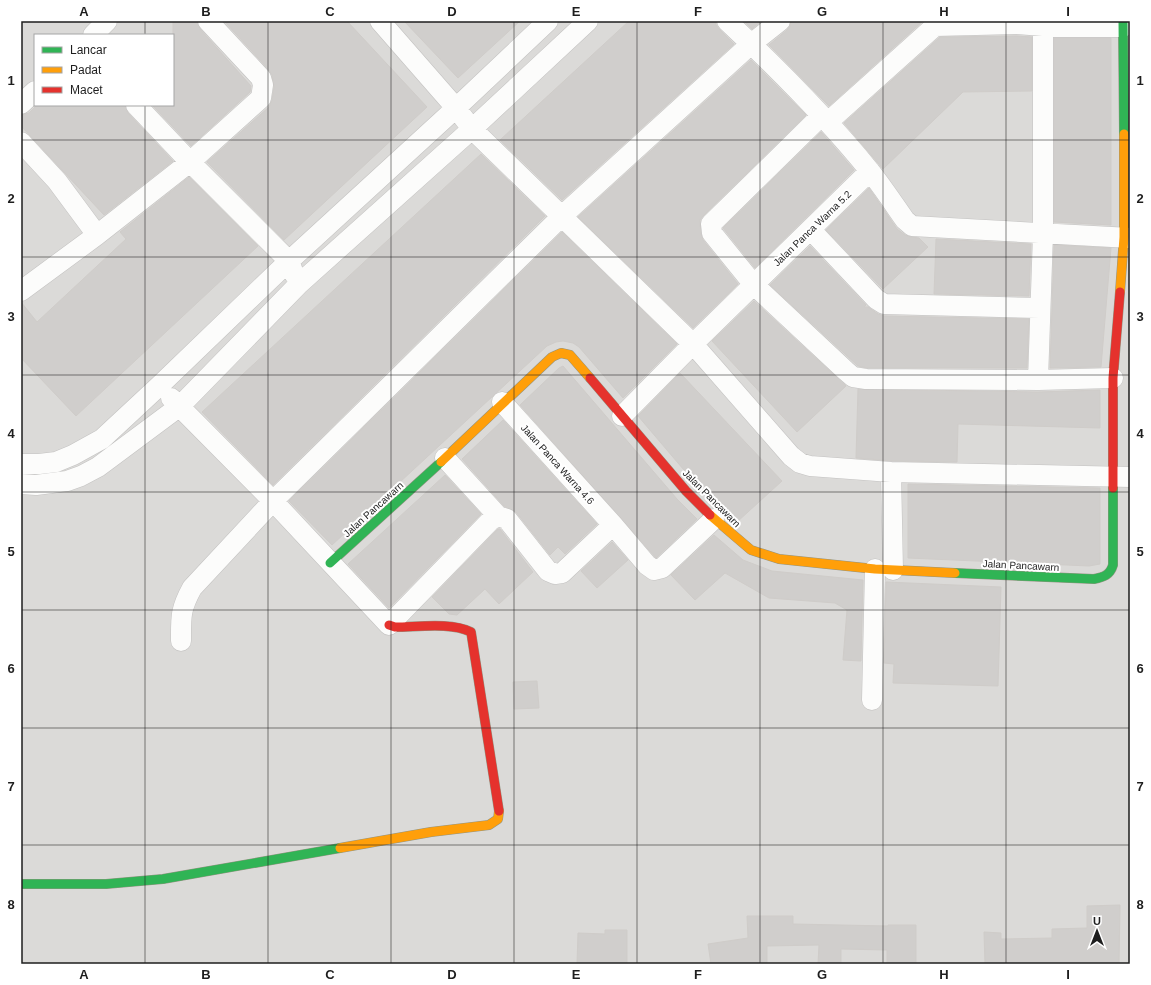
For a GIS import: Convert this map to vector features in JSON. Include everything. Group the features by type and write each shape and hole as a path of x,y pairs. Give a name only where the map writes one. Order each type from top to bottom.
{"street":[{"path":"94,34 107,21"},
{"path":"21,291 190,162 262,98 263,85 257,73 208,21"},
{"path":"380,21 456,108 472,129 693,344 791,456 800,463 810,466 891,472 1121,477 1112,378 1127,237 1123,24 935,26 824,119 711,224 712,233 754,285 853,377 866,379 1038,380 1112,378"},
{"path":"21,464 56,462 73,455 102,439 288,261 456,108 548,21"},
{"path":"21,484 36,485 67,481 81,476 98,466 180,406 299,284 472,129 588,21"},
{"path":"727,21 824,119 870,171 905,220 912,226 1042,234 1127,237"},
{"path":"181,641 181,616 184,603 192,588 273,501 562,216 751,44 780,21"},
{"path":"1038,380 1042,234 1043,26"},
{"path":"21,104 34,92"},
{"path":"137,106 288,261 299,284"},
{"path":"21,142 57,181 97,234"},
{"name":"Jalan Panca Warna 5.2","path":"622,416 693,344 870,171"},
{"path":"811,230 876,299 884,304 1040,308"},
{"name":"Jalan Pancawarn","path":"330,563 445,458 502,402 552,357 561,353 570,355 686,491 714,519 751,550 779,559 884,569 1094,579 1103,578 1111,572 1113,565 1121,477"},
{"path":"21,884 106,884 163,879 431,832 490,825 498,819 499,809 471,632 469,630 457,627 395,627 389,625 273,501 159,386"},
{"name":"Jalan Panca Warna 4.6","path":"502,402 647,565 654,570 662,568 714,519"},
{"path":"445,458 498,516 507,519 548,571 555,574 562,573 613,525"},
{"path":"872,700 891,472"},
{"path":"389,625 491,520 498,516"}],"shaded area":[{"path":"21,21 1130,21 1130,964 21,964"}],"building":[{"path":"173,21 197,21 200,29 251,86 250,92 191,146 153,106 174,106"},
{"path":"224,21 347,21 427,107 284,240 207,162 269,107 272,100 274,87 272,75 269,70"},
{"path":"404,21 520,21 458,78"},
{"path":"629,21 716,21 716,25 719,29 734,44 562,200 500,140"},
{"path":"744,21 761,21 752,29"},
{"path":"791,21 923,21 829,106 769,45 787,30"},
{"path":"940,37 1032,37 1032,91 963,92 883,169 844,123"},
{"path":"1054,38 1111,38 1111,225 1054,222"},
{"path":"751,60 806,115 700,220 703,240 738,284 693,328 578,217"},
{"path":"36,106 125,106 128,113 173,161 104,215 21,126 21,115 29,113"},
{"path":"821,132 854,170 755,268 723,228"},
{"path":"481,154 545,216 273,485 202,412"},
{"path":"189,177 258,246 76,416 21,358 21,302 37,322 126,239 120,232"},
{"path":"869,188 897,229 905,235 919,238 928,247 883,289 826,230"},
{"path":"562,232 677,344 623,398 579,347 573,343 563,341 547,346 332,545 289,501"},
{"path":"936,239 1031,244 1029,296 934,294"},
{"path":"1054,245 1111,248 1101,367 1050,368"},
{"path":"810,246 866,305 864,307 868,307 884,316 1029,319 1027,368 867,368 858,366 770,285"},
{"path":"754,301 846,386 797,432 712,341"},
{"path":"563,366 677,499 697,519 656,558 520,405 559,368"},
{"path":"680,373 782,481 737,522 722,510 695,483 638,416"},
{"path":"858,389 1038,392 1100,390 1100,428 958,424 957,462 892,461 856,458"},
{"path":"503,420 597,524 565,554 558,547 550,555 516,512 504,506 462,459"},
{"path":"445,475 481,514 389,608 348,564"},
{"path":"908,484 1100,488 1100,564 1089,566 908,558"},
{"path":"498,529 500,529 533,572 499,604 485,589 457,615 449,614 432,597"},
{"path":"714,535 743,560 772,571 863,580 861,661 843,660 847,610 835,603 769,598 725,573 695,600 671,575"},
{"path":"612,542 628,560 597,588 581,571"},
{"path":"886,582 1001,587 998,686 893,683 894,664 884,663"},
{"path":"537,681 539,708 514,709 513,682"},
{"path":"1120,905 1119,964 985,964 984,932 1001,933 1001,939 1052,938 1052,929 1087,928 1087,906"},
{"path":"747,916 793,916 793,924 888,926 916,925 916,964 887,964 887,950 841,949 841,964 818,964 819,945 767,946 767,964 711,964 708,944 748,938"},
{"path":"605,930 627,930 627,964 577,964 578,933 605,934"}],"traffic: fast":[{"path":"1123,21 1124,134"},
{"path":"330,563 441,462"},
{"path":"955,573 1094,579 1106,575 1113,565 1113,488"},
{"path":"21,884 106,884 163,879 340,848"}],"traffic: slow":[{"path":"1120,292 1124,237 1124,134"},
{"path":"441,462 552,357 561,353 570,355 590,378"},
{"path":"710,515 751,550 779,559 875,569 955,573"},
{"path":"340,848 431,832 489,825 498,819 499,811"}],"traffic: jam":[{"path":"1113,488 1113,378 1120,292"},
{"path":"590,378 686,491 710,515"},
{"path":"389,625 395,627 444,626 471,632 499,811"}]}
